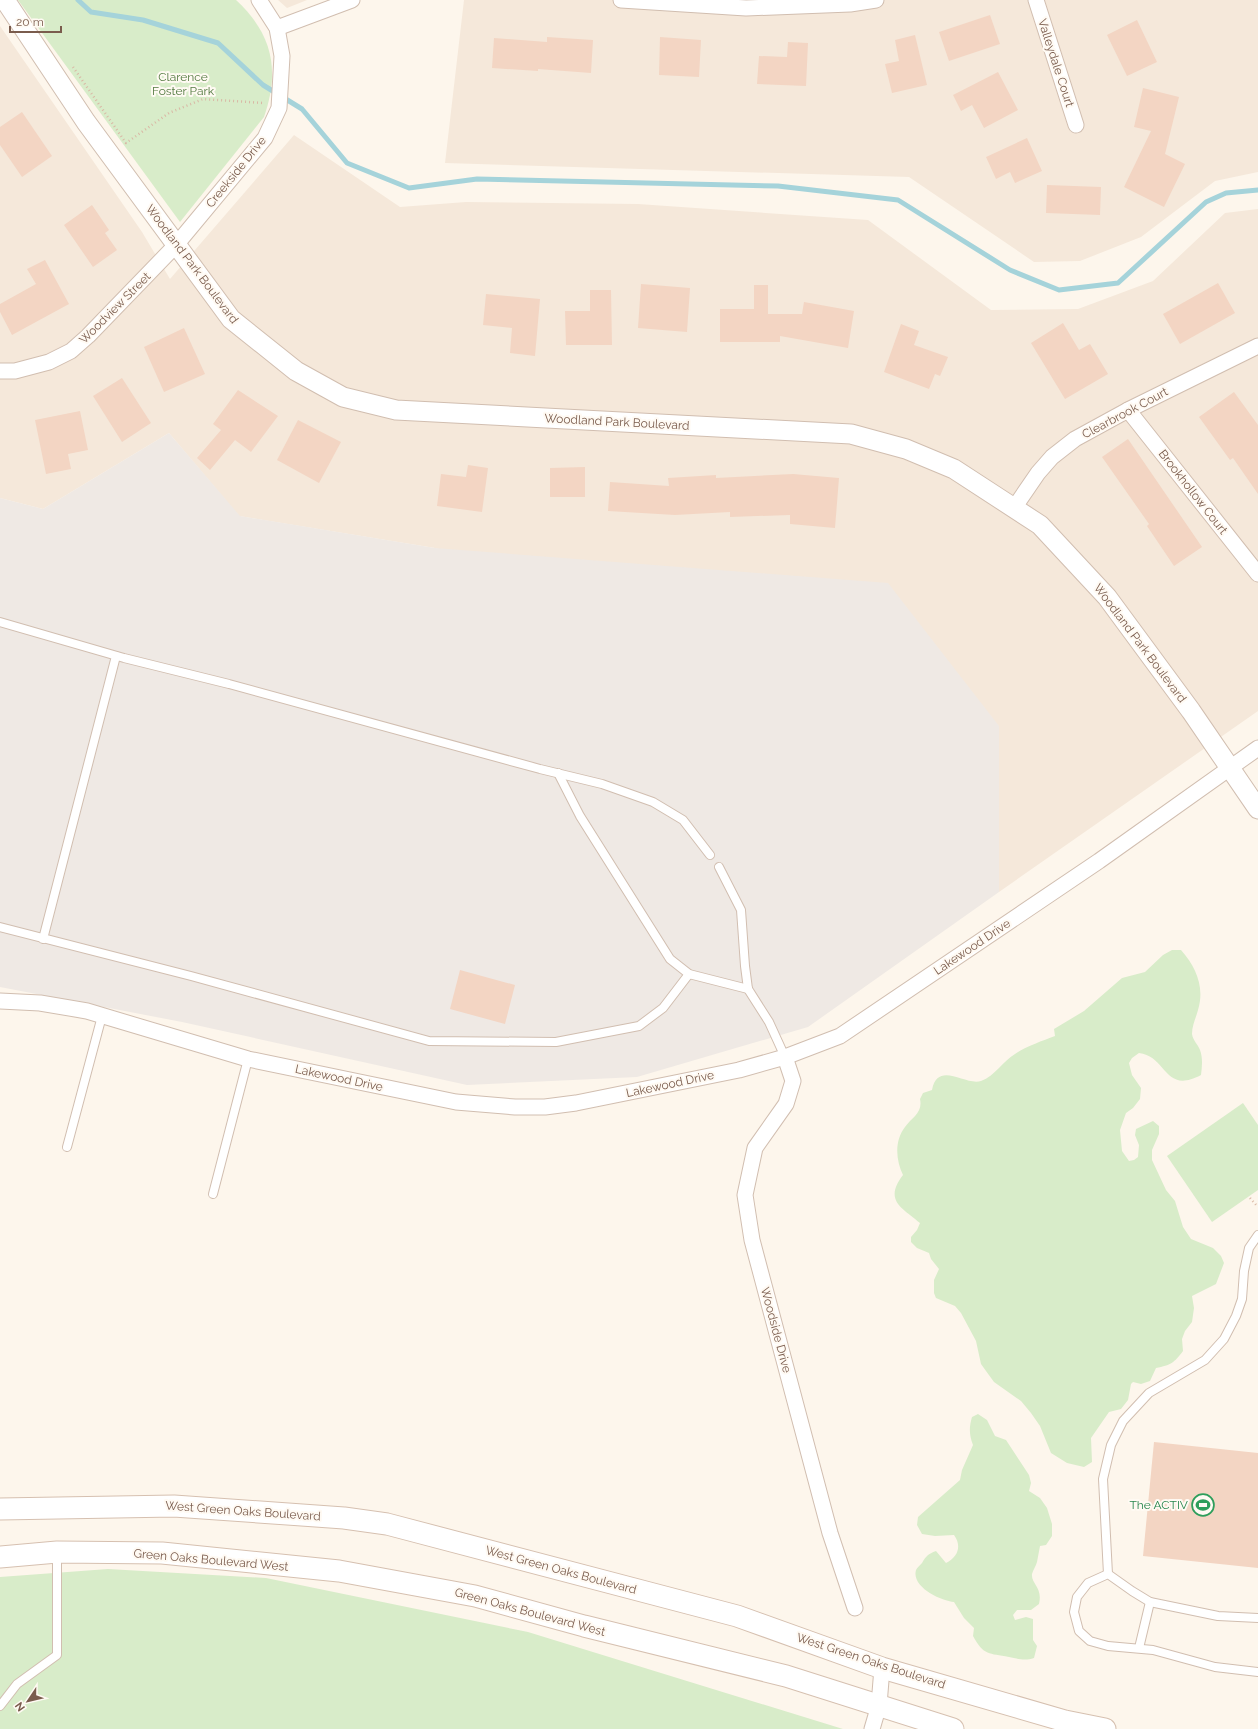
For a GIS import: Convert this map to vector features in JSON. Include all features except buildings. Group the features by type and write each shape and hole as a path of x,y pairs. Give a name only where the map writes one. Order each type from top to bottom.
{"main road":[{"name":"West Green Oaks Boulevard","path":"0,1509 174,1506 344,1518 387,1524 737,1616 882,1668 1065,1721 1105,1729"},
{"name":"Green Oaks Boulevard West","path":"0,1557 57,1552 162,1553 339,1571 475,1596 584,1626 786,1676 953,1729"}],"street":[{"name":"Woodland Park Boulevard","path":"5,0 86,122 231,319 296,371 343,397 396,410 851,434 906,449 954,469 1040,526 1107,597 1192,711 1258,809"},
{"name":"Creekside Drive","path":"176,246 265,138 279,108 282,56 277,28 259,0"},
{"path":"277,28 352,0"},
{"path":"621,0 746,8 850,4 876,0"},
{"name":"Valleydale Court","path":"1036,0 1076,125"},
{"name":"Woodview Street","path":"0,371 15,371 49,362 71,351 88,336 176,246"},
{"name":"Clearbrook Court","path":"1014,508 1038,473 1052,457 1075,439 1128,410 1258,346"},
{"name":"Brookhollow Court","path":"1128,410 1258,574"},
{"name":"Lakewood Drive","path":"0,1001 40,1003 87,1011 248,1058 456,1102 516,1107 545,1107 576,1103 739,1070 785,1057 840,1036 1099,861 1258,748"},
{"name":"Woodside Drive","path":"785,1057 793,1081 786,1104 755,1148 745,1195 752,1240 830,1533 855,1608"},
{"path":"872,1729 879,1705 882,1668"}],"lane":[{"path":"0,622 116,656 228,684 602,784 653,802 683,820 710,856"},
{"path":"43,938 116,656"},
{"path":"558,773 580,816 670,959 689,974 748,989"},
{"path":"719,867 741,910 748,989 769,1022 785,1057"},
{"path":"0,927 191,976 429,1041 556,1042 639,1026 663,1008 689,974"},
{"path":"67,1147 102,1016"},
{"path":"213,1194 248,1058"},
{"path":"1108,1574 1103,1479 1111,1445 1123,1421 1149,1393 1205,1360 1224,1339 1236,1316 1242,1299 1244,1271 1249,1248 1258,1235"},
{"path":"0,1706 16,1684 57,1655 57,1552"},
{"path":"1108,1574 1132,1592 1150,1602 1218,1616 1258,1618"},
{"path":"1108,1574 1088,1583 1077,1597 1074,1612 1079,1631 1090,1641 1108,1646 1153,1650 1215,1668 1258,1672"},
{"path":"1139,1648 1150,1602"}],"path":[{"path":"69,61 126,143 169,113 203,99 266,103"},
{"path":"1250,1198 1258,1207"}],"shaded area":[{"path":"278,0 307,0 287,8"},
{"path":"464,0 1258,0 1258,172 1215,181 1141,237 1080,261 1034,262 909,177 445,163"},
{"path":"0,26 142,232 170,279 294,135 400,207 466,202 638,204 868,220 991,310 1078,309 1153,281 1225,213 1258,209 1258,711 999,892 999,726 435,548 239,516 169,433 43,509 0,498"},
{"path":"169,433 240,516 435,548 888,583 999,726 999,892 808,1027 637,1077 467,1085 182,1022 0,987 0,498 43,509"}],"green space":[{"name":"Clarence Foster Park","path":"18,0 236,0 258,26 270,54 272,69 272,84 264,117 180,222"},
{"path":"1172,950 1181,950 1195,970 1200,985 1200,1002 1193,1025 1192,1034 1193,1039 1201,1053 1201,1075 1189,1080 1180,1080 1173,1078 1148,1056 1139,1053 1132,1058 1129,1063 1132,1075 1141,1088 1140,1099 1133,1108 1126,1113 1120,1130 1122,1151 1129,1161 1134,1160 1138,1157 1139,1145 1135,1135 1136,1129 1153,1121 1159,1126 1159,1134 1152,1150 1152,1160 1166,1190 1175,1201 1183,1227 1191,1239 1213,1248 1221,1256 1224,1263 1216,1284 1192,1296 1194,1308 1192,1322 1185,1331 1182,1339 1183,1351 1172,1363 1156,1368 1150,1381 1141,1384 1133,1382 1131,1384 1128,1400 1121,1409 1109,1412 1091,1438 1092,1462 1084,1467 1067,1463 1051,1453 1040,1426 1031,1413 1021,1401 994,1382 981,1364 976,1341 961,1313 955,1306 936,1298 934,1293 934,1280 939,1269 931,1259 929,1253 917,1248 911,1242 911,1237 917,1230 920,1223 902,1208 895,1198 897,1184 903,1175 899,1164 897,1151 899,1138 901,1133 920,1108 920,1099 923,1093 932,1090 935,1081 940,1077 946,1075 953,1076 975,1082 986,1079 1020,1051 1055,1036 1054,1029 1084,1011 1122,978 1145,972 1163,955"},
{"path":"1243,1103 1258,1125 1258,1190 1212,1222 1167,1156"},
{"path":"978,1414 987,1420 995,1436 1006,1440 1029,1475 1031,1483 1029,1491 1040,1498 1047,1508 1052,1524 1052,1536 1046,1545 1040,1546 1037,1562 1032,1574 1033,1581 1040,1598 1039,1604 1031,1610 1017,1610 1013,1615 1015,1620 1026,1617 1033,1619 1033,1640 1037,1646 1034,1658 1031,1659 1025,1660 992,1654 984,1650 980,1647 973,1636 974,1628 964,1618 954,1602 942,1599 928,1592 918,1582 916,1576 916,1569 929,1554 936,1551 946,1563 953,1558 958,1551 958,1543 954,1535 935,1536 922,1534 917,1525 918,1517 960,1480 962,1470 973,1445 970,1424 972,1417"},
{"path":"108,1569 266,1578 528,1632 843,1729 0,1729 0,1577"}],"waterway":[{"path":"78,0 91,12 143,20 218,43 263,85 302,109 347,163 409,188 477,179 778,186 898,200 1010,270 1059,290 1118,283 1206,202 1226,193 1258,190"}],"place":[{"name":"The ACTIV","path":"1203,1505"}]}
